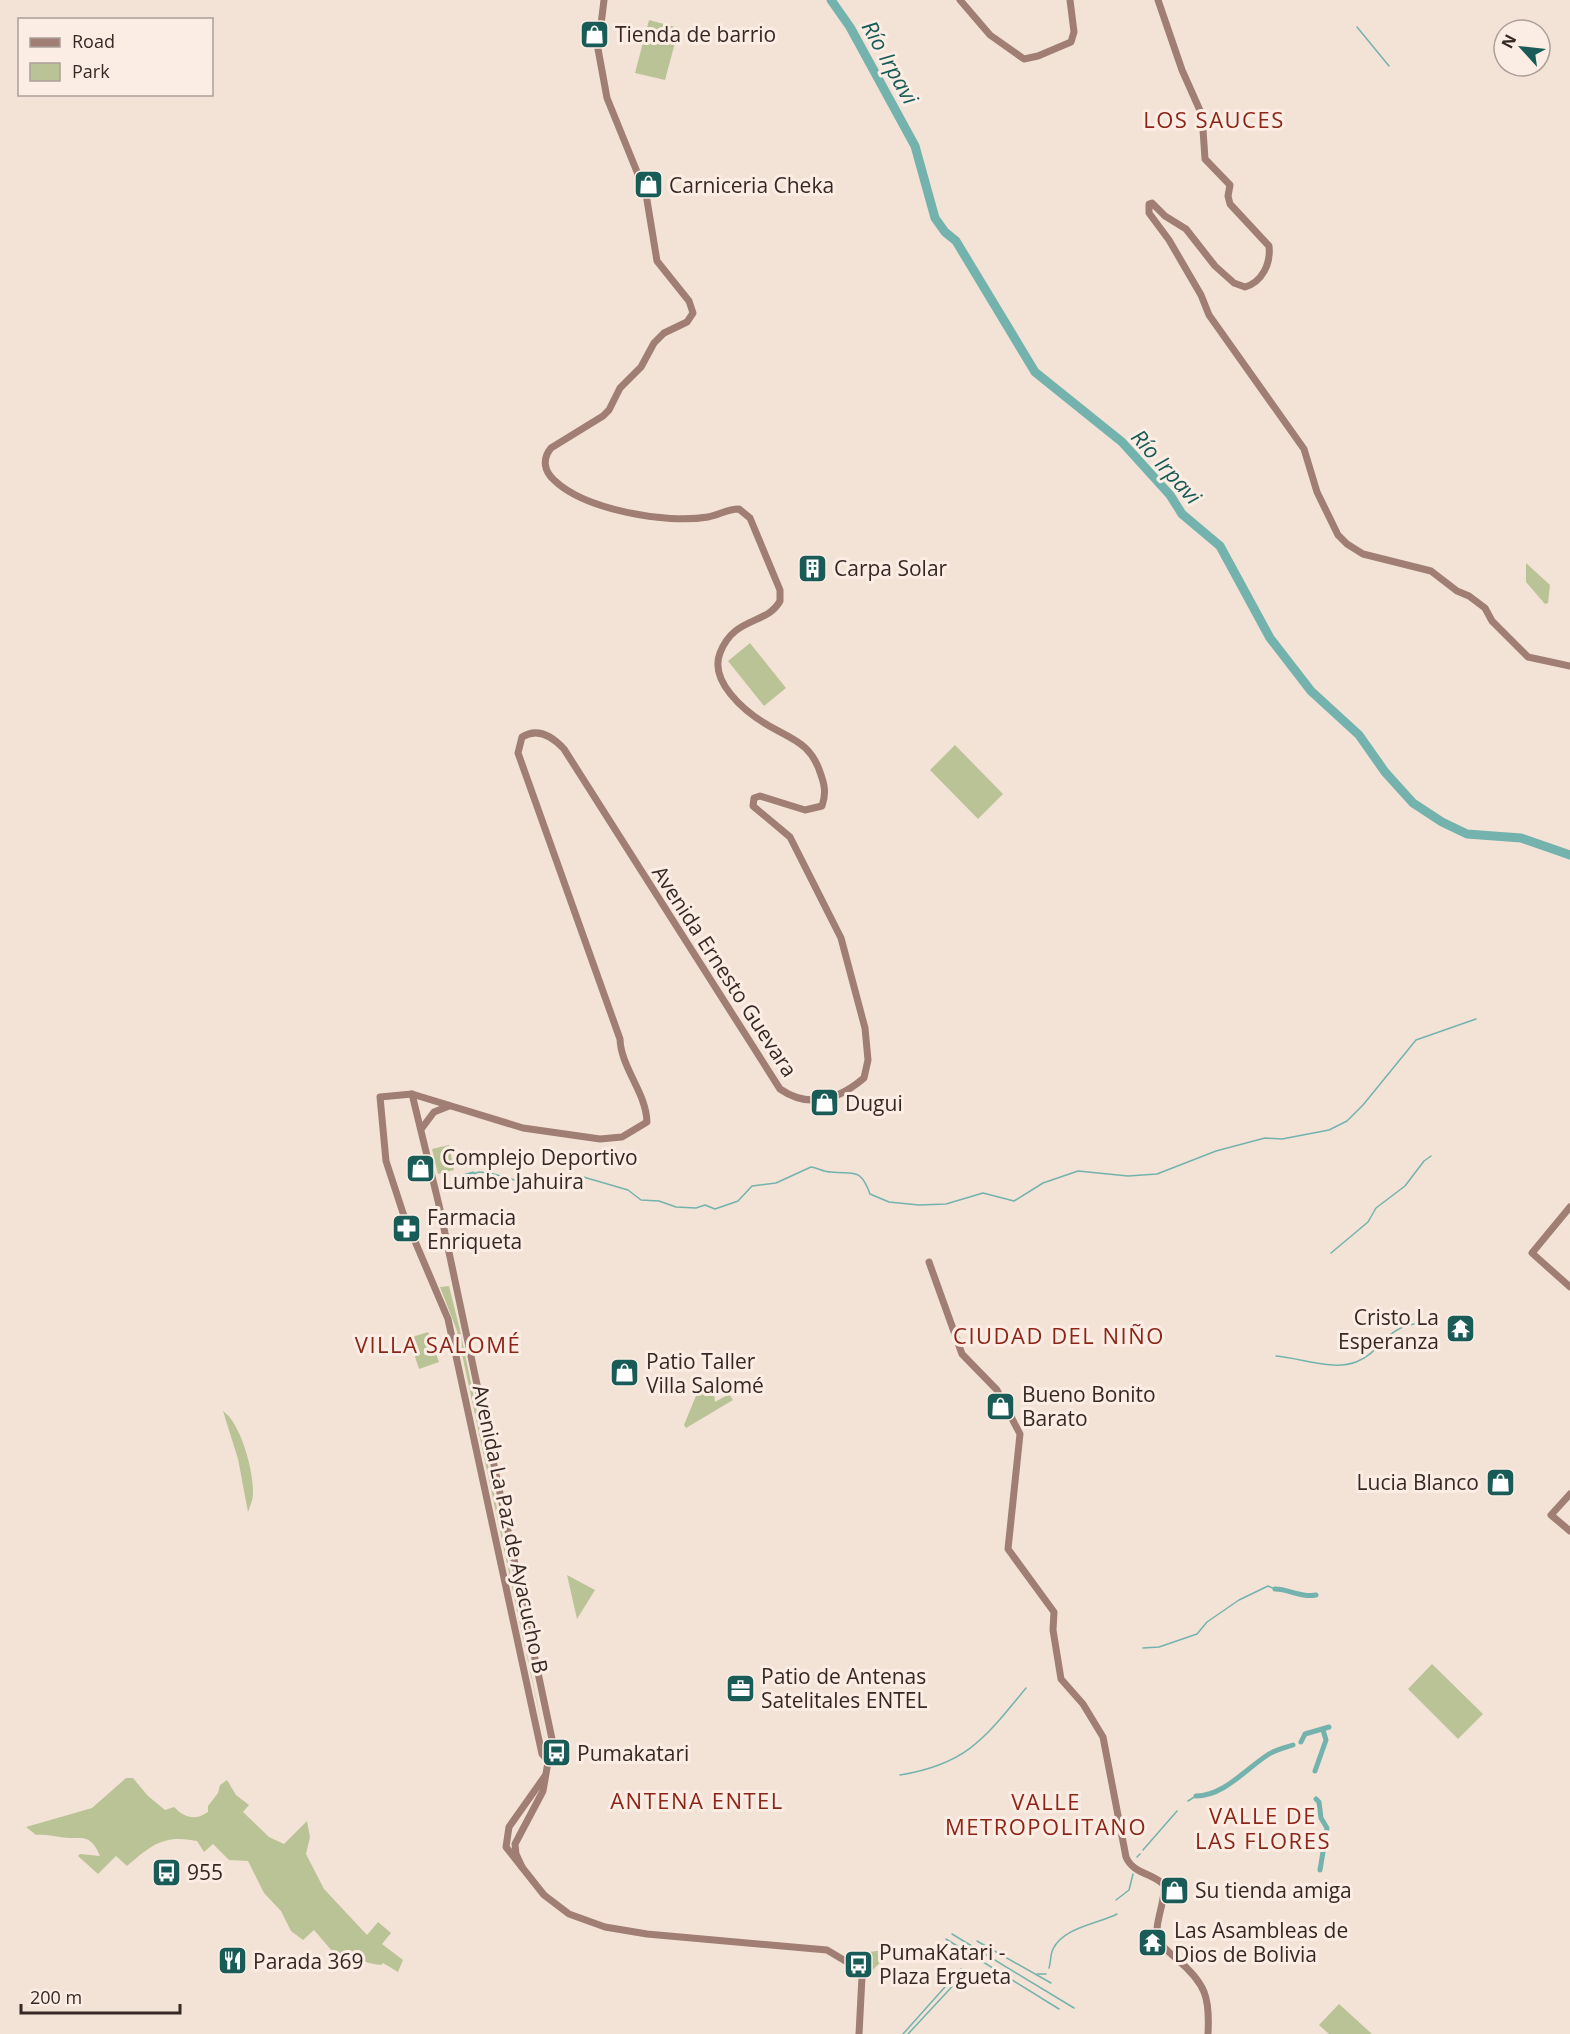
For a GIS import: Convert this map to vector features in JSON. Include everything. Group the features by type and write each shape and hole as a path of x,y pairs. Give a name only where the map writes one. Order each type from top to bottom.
{"main road":[{"name":"Avenida Ernesto Guevara","path":"380,1098 412,1094 523,1128 612,1140 629,1134 647,1122 642,1098 620,1051 620,1039 518,753 519,742 529,733 537,732 553,738 564,749 780,1089 800,1100 822,1100 836,1096 857,1084 867,1070 865,1028 842,938 790,837 753,806 754,798 760,796 805,810 822,806 825,786 816,759 798,741 754,716 719,676 718,658 726,640 740,625 774,609 780,601 780,590 750,518 739,509 697,518 643,515 614,510 568,492 545,469 546,454 551,448 603,416 609,410 620,388 641,367 654,343 664,333 687,322 693,313 689,301 657,261 643,185 607,98 599,56 604,0"},
{"path":"960,0 990,35 1023,59 1038,56 1071,42 1074,32 1070,0"},
{"path":"1158,0 1182,70 1202,115 1205,159 1230,185 1230,204 1269,246 1270,255 1260,280 1245,287 1234,283 1207,258 1186,230 1165,216 1152,203 1149,204 1149,213 1169,240 1201,295 1209,315 1304,449 1317,492 1338,535 1363,554 1431,571 1457,591 1469,596 1485,608 1492,621 1528,657 1570,666"},
{"path":"412,1094 422,1128 552,1739 543,1791 515,1844 516,1854 522,1867"},
{"name":"Avenida La Paz de Ayacucho B","path":"380,1098 386,1161 403,1213 448,1319 542,1754 549,1762"},
{"path":"422,1128 434,1112 449,1106"},
{"path":"1570,1208 1532,1253 1570,1287"},
{"path":"929,1262 962,1354 997,1389 1020,1434 1008,1549 1054,1612 1053,1630 1061,1679 1083,1704 1104,1737 1126,1857 1132,1867 1157,1878 1164,1886 1165,1898 1157,1927 1157,1936 1203,1986 1209,2012 1208,2034"},
{"path":"1570,1494 1551,1515 1570,1530"},
{"path":"545,1776 507,1832 507,1850 549,1899 578,1920 590,1924 647,1934 818,1949 832,1953 855,1968 862,1977 859,2034"}],"green space":[{"path":"649,20 679,28 665,80 635,73"},
{"path":"1526,563 1550,585 1548,603 1545,604 1526,582"},
{"path":"750,643 786,688 764,706 728,661"},
{"path":"955,745 1003,794 978,819 930,770"},
{"path":"449,1145 454,1170 438,1174 432,1149"},
{"path":"449,1286 547,1750 457,1331 440,1287"},
{"path":"428,1332 439,1362 419,1369 409,1338"},
{"path":"698,1391 714,1391 715,1402 729,1394 733,1400 686,1428 684,1425"},
{"path":"223,1411 241,1437 249,1461 253,1494 248,1512 238,1459"},
{"path":"567,1575 595,1590 577,1619"},
{"path":"1432,1664 1483,1714 1458,1739 1408,1689"},
{"path":"126,1778 133,1778 148,1796 165,1810 174,1807 190,1817 199,1817 208,1812 208,1806 218,1793 220,1785 227,1780 236,1795 249,1805 243,1812 269,1837 284,1844 307,1821 310,1837 306,1854 324,1889 367,1935 378,1922 391,1933 382,1944 403,1960 398,1972 383,1963 381,1965 350,1958 338,1958 314,1930 303,1940 291,1931 281,1911 264,1893 248,1861 229,1860 213,1844 204,1852 197,1841 167,1840 143,1852 127,1866 116,1856 98,1874 78,1856 80,1854 100,1856 88,1840 36,1835 26,1827 92,1808"},
{"path":"893,1949 868,1975 845,1955"},
{"path":"1339,2004 1372,2034 1329,2034 1319,2025"}],"waterway":[{"name":"Río Irpavi","path":"831,0 850,27 915,146 935,218 945,232 956,241 1035,372 1122,442 1170,495 1182,514 1220,546 1270,638 1311,691 1359,735 1385,772 1413,803 1442,822 1467,834 1521,838 1570,855"},
{"path":"1357,27 1389,66"},
{"path":"473,1174 490,1173 518,1181 543,1176 557,1182 580,1176 628,1190 641,1200 659,1201 676,1207 696,1208 705,1205 715,1209 738,1201 752,1186 776,1183 811,1167 828,1172 855,1174 863,1179 870,1194 889,1202 919,1205 946,1204 983,1193 1014,1201 1043,1183 1078,1171 1128,1176 1157,1174 1216,1151 1265,1138 1282,1139 1329,1130 1347,1121 1363,1105 1416,1040 1476,1019"},
{"path":"1331,1253 1368,1222 1376,1208 1405,1186 1424,1161 1431,1156"},
{"path":"460,1178 473,1174"},
{"path":"1276,1356 1327,1365 1356,1362 1371,1353 1396,1330 1414,1324"},
{"path":"1143,1648 1159,1647 1197,1634 1207,1622 1239,1600 1268,1586 1275,1589"},
{"path":"1275,1589 1316,1595"},
{"path":"900,1775 942,1764 973,1746 986,1735 1026,1688"},
{"path":"1301,1742 1305,1734 1329,1727"},
{"path":"1315,1771 1326,1740 1323,1730"},
{"path":"1196,1796 1215,1792 1269,1754 1293,1745"},
{"path":"1188,1801 1196,1796"},
{"path":"1316,1799 1319,1802 1321,1818 1327,1828 1320,1870"},
{"path":"1143,1850 1177,1811"},
{"path":"1137,1857 1140,1854"},
{"path":"1116,1900 1129,1890 1133,1874"},
{"path":"1049,1968 1053,1949 1065,1936 1117,1914"},
{"path":"952,1934 1074,2008"},
{"path":"946,1939 1059,2009"},
{"path":"977,1941 1051,1983"},
{"path":"903,2034 961,1969"},
{"path":"962,1975 966,1972 988,1986"},
{"path":"1037,1974 1046,1974"},
{"path":"908,2034 961,1977"}],"place":[{"name":"Tienda de barrio","path":"594,34"},
{"name":"Carniceria Cheka","path":"648,185"},
{"name":"Carpa Solar","path":"813,568"},
{"name":"Dugui","path":"824,1103"},
{"name":"Complejo Deportivo Lumbe Jahuira","path":"421,1169"},
{"name":"Farmacia Enriqueta","path":"406,1229"},
{"name":"Cristo La Esperanza","path":"1460,1329"},
{"name":"Patio Taller Villa Salomé","path":"625,1373"},
{"name":"Bueno Bonito Barato","path":"1001,1406"},
{"name":"Lucia Blanco","path":"1500,1482"},
{"name":"Patio de Antenas Satelitales ENTEL","path":"740,1688"},
{"name":"Pumakatari","path":"556,1753"},
{"name":"955","path":"166,1872"},
{"name":"Su tienda amiga","path":"1174,1890"},
{"name":"Las Asambleas de Dios de Bolivia","path":"1153,1942"},
{"name":"Parada 369","path":"232,1961"},
{"name":"PumaKatari - Plaza Ergueta","path":"858,1964"}],"district":[{"name":"LOS SAUCES","path":"1214,119"},
{"name":"CIUDAD DEL NIÑO","path":"1059,1335"},
{"name":"VILLA SALOMÉ","path":"438,1344"},
{"name":"ANTENA ENTEL","path":"697,1800"},
{"name":"VALLE METROPOLITANO","path":"1046,1814"},
{"name":"VALLE DE LAS FLORES","path":"1263,1828"}]}
